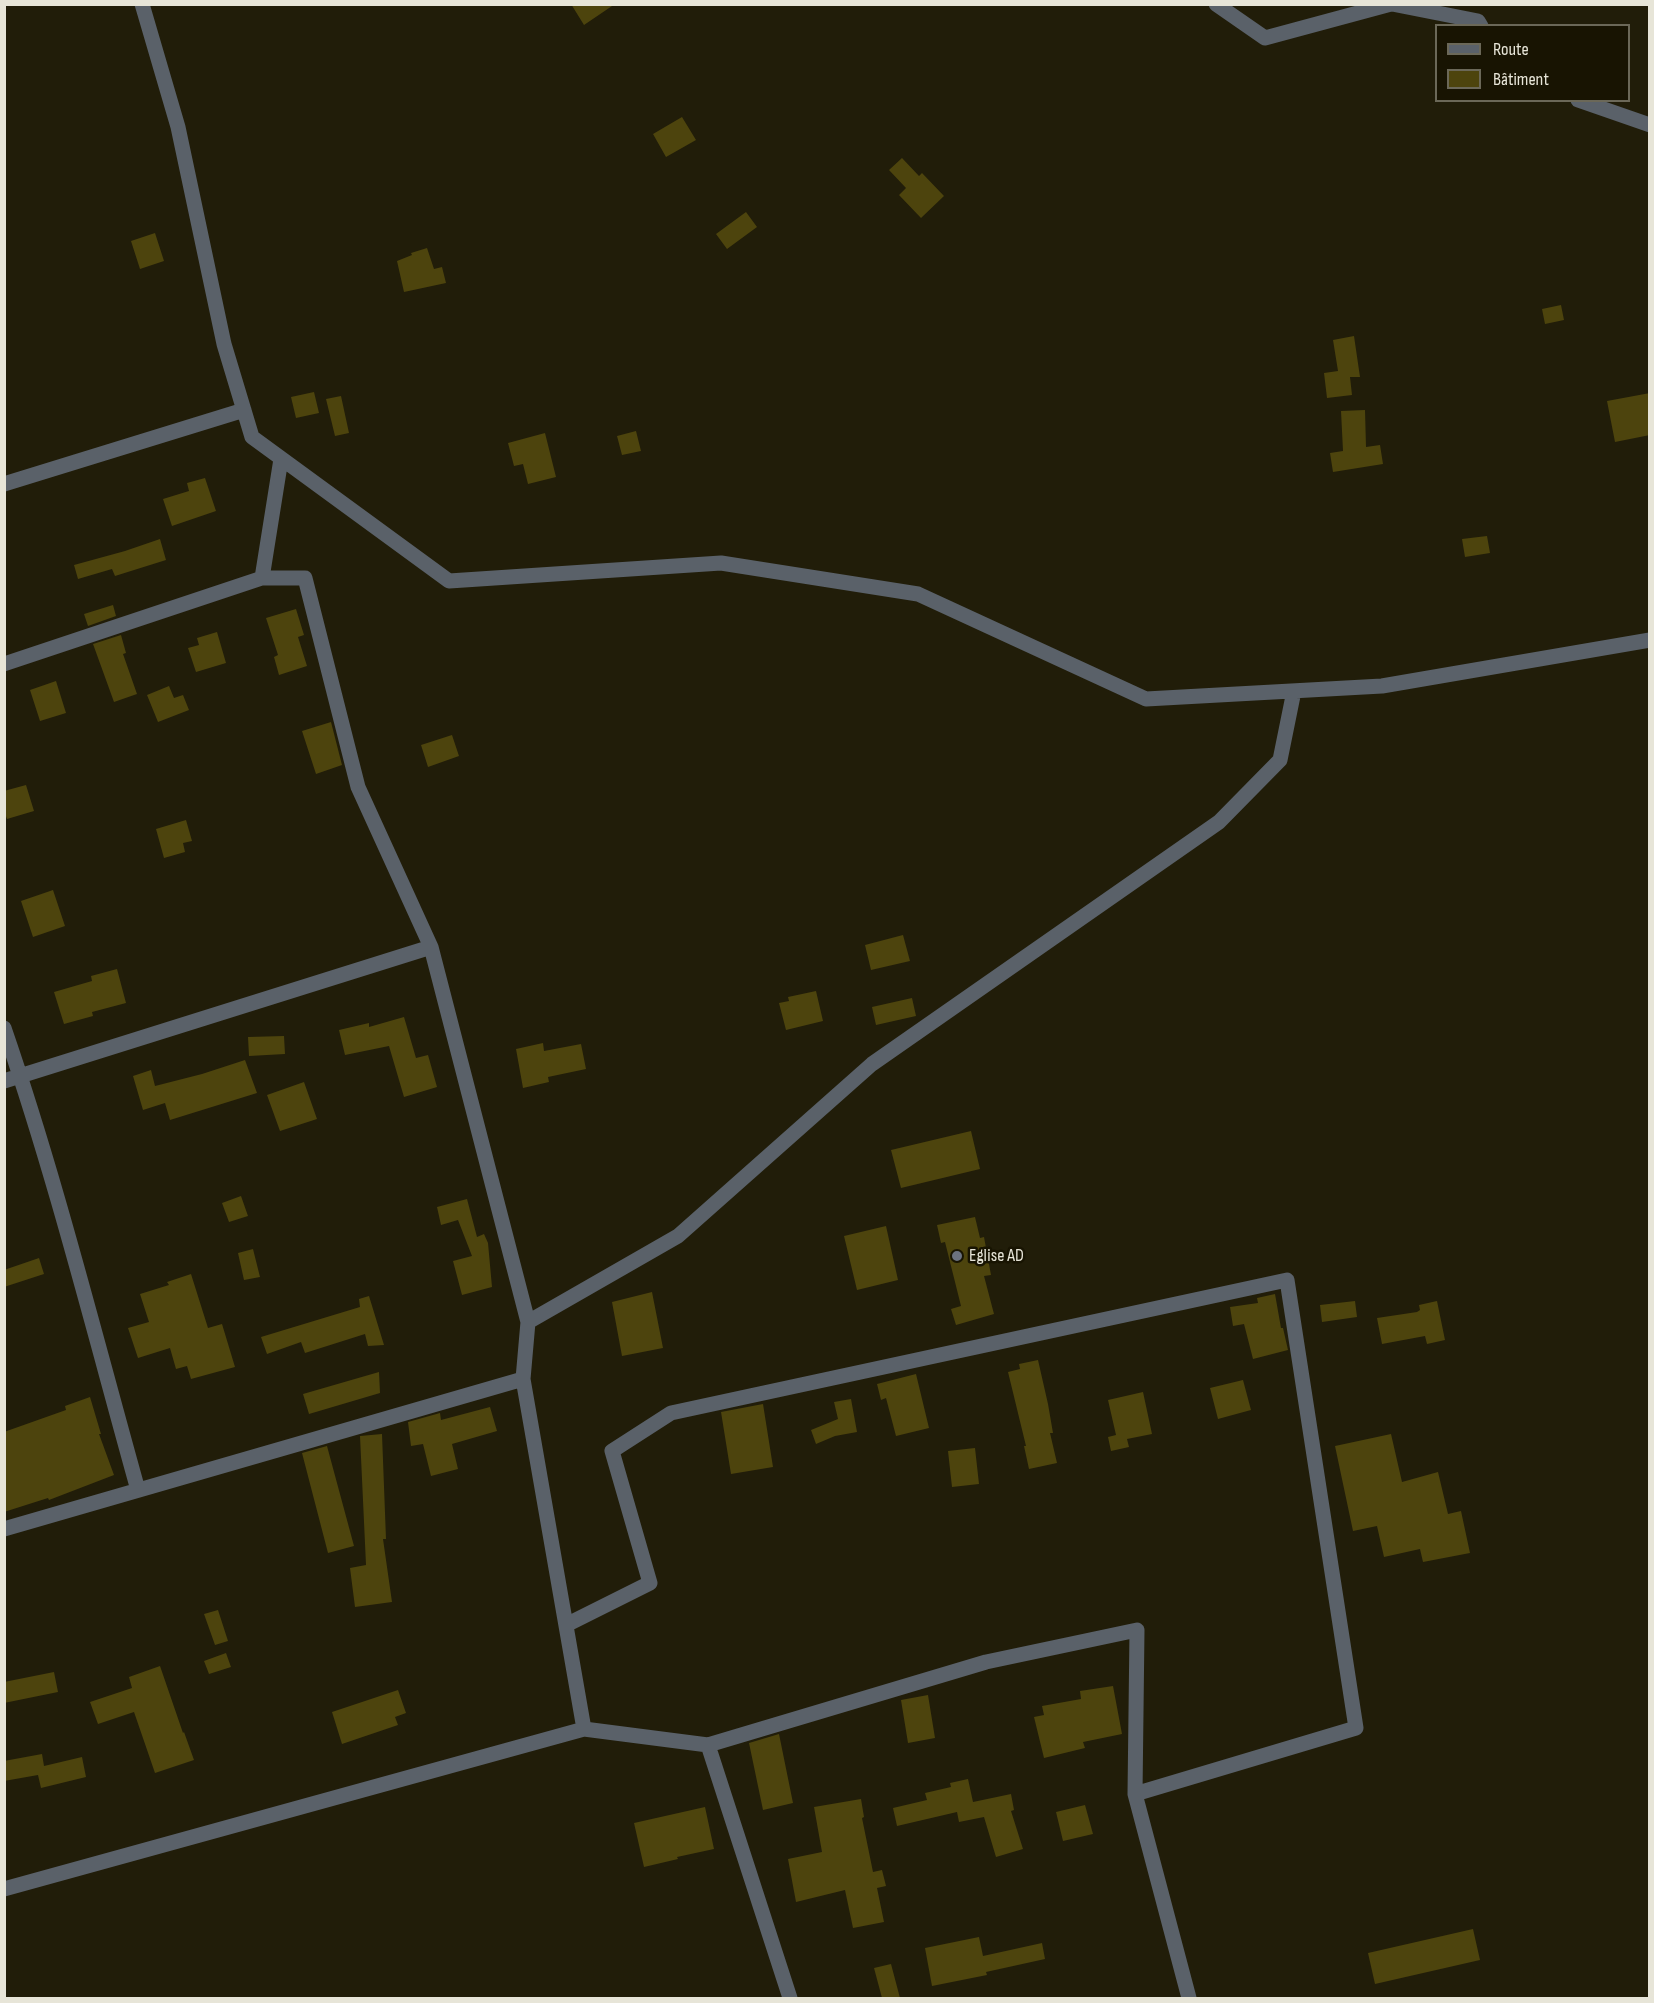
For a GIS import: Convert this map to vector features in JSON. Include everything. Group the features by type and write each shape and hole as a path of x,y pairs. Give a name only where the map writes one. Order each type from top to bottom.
{"street":[{"path":"142,4 178,127 224,344 252,437 449,581 721,563 918,594 1146,699 1382,686 1650,640"},
{"path":"1216,4 1265,38 1392,4 1478,21 1479,24"},
{"path":"1584,102 1650,124"},
{"path":"4,484 244,410"},
{"path":"262,578 281,459"},
{"path":"4,664 262,578 305,578 358,787 430,947 528,1322 523,1379 584,1729"},
{"path":"528,1322 678,1236 872,1064 1219,822 1280,760 1294,691"},
{"path":"4,1081 430,947"},
{"path":"4,1028 21,1076 57,1198 138,1490"},
{"path":"566,1624 650,1583 612,1451 671,1413 1287,1280 1356,1728 1135,1794"},
{"path":"4,1529 523,1379"},
{"path":"4,1889 584,1729 708,1745 986,1662 1137,1630 1135,1794 1189,1998"},
{"path":"708,1745 790,1998"}],"building":[{"path":"571,4 615,4 584,25"},
{"path":"682,117 696,140 666,157 653,134"},
{"path":"902,158 919,176 922,173 944,196 921,218 899,195 906,188 889,170"},
{"path":"746,212 757,227 727,249 716,234"},
{"path":"155,233 164,261 140,269 131,241"},
{"path":"427,248 434,269 442,267 446,283 404,292 397,261"},
{"path":"1561,305 1564,320 1545,324 1542,309"},
{"path":"1354,336 1360,377 1350,377 1352,395 1327,398 1324,373 1338,371 1333,340"},
{"path":"314,392 319,413 296,418 291,397"},
{"path":"1650,393 1650,435 1615,442 1607,401"},
{"path":"341,396 349,433 335,436 326,399"},
{"path":"1365,410 1366,447 1380,445 1383,464 1333,472 1330,453 1343,451 1341,411"},
{"path":"636,431 641,451 622,455 617,436"},
{"path":"545,433 556,477 528,484 523,464 514,466 508,443"},
{"path":"205,478 216,511 172,526 163,499 189,491 187,483"},
{"path":"1487,536 1490,553 1465,557 1462,539"},
{"path":"160,539 166,560 115,576 112,569 78,579 74,565"},
{"path":"113,605 116,616 88,626 84,614"},
{"path":"296,609 304,635 298,637 307,666 279,675 274,657 278,655 266,618"},
{"path":"217,632 226,663 196,672 188,648 199,645 197,638"},
{"path":"121,635 126,653 123,654 137,694 114,702 93,644"},
{"path":"56,681 66,713 40,721 30,690"},
{"path":"169,686 174,698 183,695 189,710 158,722 147,695"},
{"path":"331,722 342,765 316,774 302,731"},
{"path":"452,735 459,756 428,767 421,745"},
{"path":"26,785 34,811 7,819 4,811 4,791"},
{"path":"186,820 192,841 183,843 185,852 164,858 156,829"},
{"path":"53,890 65,926 33,937 21,901"},
{"path":"903,935 910,961 871,970 865,945"},
{"path":"117,969 126,1003 92,1012 93,1016 64,1024 54,992 92,981 91,976"},
{"path":"816,991 823,1021 786,1030 779,1003 789,1001 788,997"},
{"path":"912,998 916,1016 876,1025 872,1007"},
{"path":"404,1017 416,1058 428,1055 437,1087 404,1097 389,1046 345,1055 339,1030 369,1023 369,1027"},
{"path":"284,1036 285,1054 249,1056 248,1037"},
{"path":"543,1043 544,1051 581,1044 586,1069 548,1077 549,1082 523,1088 516,1049"},
{"path":"245,1060 257,1093 170,1120 165,1103 143,1110 133,1076 151,1070 155,1086"},
{"path":"304,1082 317,1119 280,1131 267,1095"},
{"path":"971,1131 980,1169 901,1188 891,1150"},
{"path":"241,1196 248,1216 229,1222 222,1203"},
{"path":"467,1199 477,1237 484,1234 488,1243 492,1287 462,1295 453,1261 472,1256 458,1220 441,1225 437,1207"},
{"path":"975,1217 980,1238 984,1237 991,1275 984,1276 994,1314 956,1325 951,1309 961,1306 945,1242 941,1243 937,1225"},
{"path":"886,1226 898,1280 857,1290 844,1236"},
{"path":"253,1249 260,1277 244,1280 238,1253"},
{"path":"39,1258 44,1274 4,1287 4,1270"},
{"path":"191,1274 208,1328 222,1324 235,1367 191,1379 187,1366 176,1369 170,1348 138,1358 128,1328 149,1322 140,1294 169,1285 167,1282"},
{"path":"652,1292 663,1348 622,1356 612,1302"},
{"path":"1275,1294 1281,1328 1283,1328 1288,1350 1253,1359 1244,1324 1233,1326 1230,1307 1258,1303 1257,1298"},
{"path":"369,1296 384,1345 368,1346 365,1334 305,1353 301,1342 267,1354 261,1337 360,1307 359,1299"},
{"path":"1355,1301 1357,1317 1322,1322 1320,1305"},
{"path":"1437,1301 1445,1340 1427,1344 1425,1336 1382,1344 1377,1318 1417,1312 1420,1310 1419,1305"},
{"path":"1038,1360 1048,1404 1053,1433 1050,1433 1057,1463 1029,1469 1024,1446 1026,1446 1008,1372 1020,1369 1019,1364"},
{"path":"379,1372 380,1393 309,1414 303,1394"},
{"path":"916,1374 929,1428 896,1436 886,1398 881,1400 877,1384"},
{"path":"1243,1380 1251,1410 1218,1419 1210,1388"},
{"path":"1143,1392 1152,1434 1127,1439 1129,1447 1111,1451 1108,1437 1116,1435 1108,1400"},
{"path":"90,1397 101,1434 99,1434 114,1475 49,1500 48,1498 4,1512 4,1432 66,1410 65,1406"},
{"path":"851,1399 857,1432 835,1436 816,1444 811,1430 838,1419 834,1402"},
{"path":"763,1404 773,1467 731,1474 721,1412"},
{"path":"490,1407 497,1431 452,1444 458,1469 431,1476 423,1444 411,1446 408,1422 440,1413 441,1420"},
{"path":"382,1434 386,1539 383,1539 392,1602 355,1607 350,1568 366,1565 360,1436"},
{"path":"1391,1434 1402,1482 1438,1472 1448,1514 1461,1511 1470,1553 1423,1562 1420,1549 1384,1557 1377,1526 1353,1531 1335,1446"},
{"path":"327,1446 354,1546 328,1553 302,1453"},
{"path":"975,1448 979,1484 952,1487 948,1451"},
{"path":"218,1610 228,1641 215,1645 204,1614"},
{"path":"226,1653 231,1667 209,1674 204,1661"},
{"path":"160,1666 194,1760 155,1773 134,1712 98,1724 90,1702 132,1688 129,1677"},
{"path":"54,1672 58,1692 4,1703 4,1682"},
{"path":"1113,1686 1122,1734 1083,1742 1085,1748 1044,1758 1034,1717 1044,1715 1042,1706 1081,1699 1080,1691"},
{"path":"398,1690 406,1713 395,1717 398,1725 342,1744 332,1712"},
{"path":"928,1695 935,1738 908,1743 901,1700"},
{"path":"779,1734 793,1803 763,1810 749,1743"},
{"path":"42,1754 44,1766 82,1757 86,1777 41,1788 38,1775 4,1781 4,1761"},
{"path":"968,1779 973,1802 1011,1794 1014,1810 1011,1811 1023,1849 996,1857 984,1817 959,1822 957,1812 897,1826 893,1808 927,1800 925,1793 951,1787 950,1783"},
{"path":"861,1799 864,1817 862,1818 873,1872 882,1870 886,1886 877,1888 884,1922 853,1928 845,1890 796,1902 788,1859 822,1852 814,1807"},
{"path":"1085,1805 1093,1834 1063,1841 1056,1812"},
{"path":"705,1807 714,1849 644,1867 634,1823"},
{"path":"1473,1929 1480,1960 1375,1984 1368,1953"},
{"path":"979,1937 983,1956 1042,1943 1045,1959 986,1972 987,1975 932,1986 925,1948"},
{"path":"891,1964 900,1998 882,1998 874,1968"}],"place":[{"name":"Eglise AD","path":"957,1256"}]}
